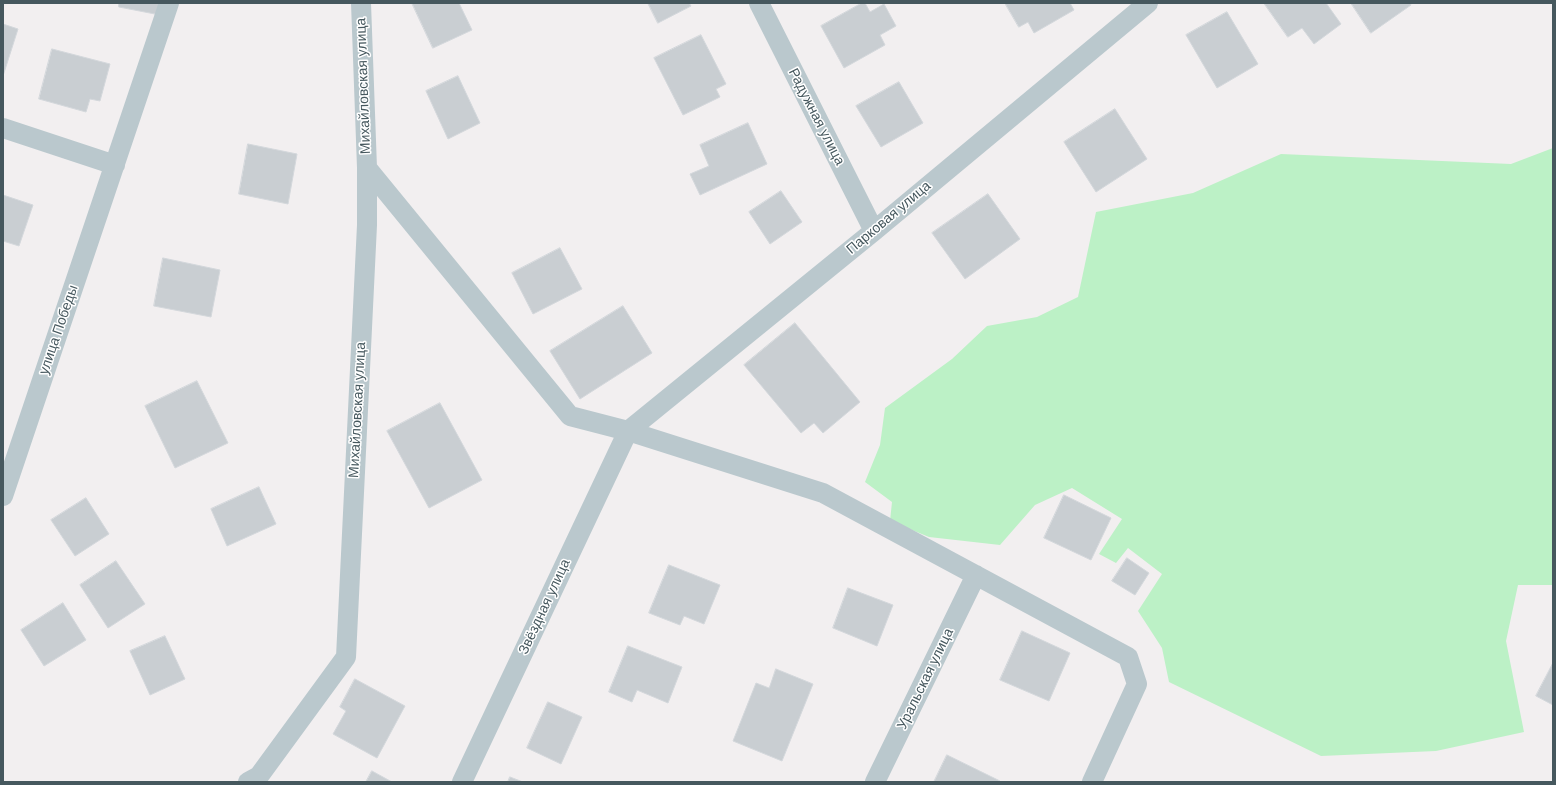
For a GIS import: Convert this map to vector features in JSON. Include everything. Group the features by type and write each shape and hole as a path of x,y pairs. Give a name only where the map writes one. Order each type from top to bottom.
{"street":[{"name":"улица Победы","path":"3,496 169,3"},
{"name":"Михайловская улица","path":"248,782 259,776 346,657 367,226 367,168 361,3"},
{"name":"Радужная улица","path":"758,3 874,231"},
{"name":"Парковая улица","path":"628,431 874,231 1148,3"},
{"path":"3,128 115,165"},
{"path":"367,168 570,416 628,431 823,493 1128,657 1137,684 1092,782"},
{"name":"Звёздная улица","path":"462,782 628,431"},
{"name":"Уральская улица","path":"875,782 976,575"}],"green space":[{"path":"1553,148 1553,585 1518,585 1506,641 1524,732 1436,751 1321,756 1169,682 1162,648 1138,611 1162,574 1128,548 1116,563 1099,554 1122,519 1072,488 1035,505 1000,545 929,537 890,521 892,502 865,482 880,445 885,408 952,359 987,326 1037,317 1078,297 1096,212 1193,193 1281,154 1511,164"}],"building":[{"path":"119,3 163,3 160,15 119,7"},
{"path":"412,3 459,3 472,30 433,48"},
{"path":"648,3 689,3 691,6 658,23"},
{"path":"862,3 865,3 870,12 884,4 896,26 880,35 885,45 844,68 821,26"},
{"path":"1005,3 1070,3 1074,10 1034,33 1028,22 1019,27"},
{"path":"1264,3 1326,3 1341,24 1314,44 1302,28 1288,37"},
{"path":"1351,3 1410,3 1411,5 1371,33"},
{"path":"1227,12 1258,64 1217,88 1186,35"},
{"path":"3,24 18,29 3,76"},
{"path":"701,35 726,84 716,89 720,97 683,115 654,58"},
{"path":"52,49 110,64 100,101 90,99 86,112 39,99"},
{"path":"458,76 480,123 448,139 426,91"},
{"path":"899,82 923,123 881,147 856,106"},
{"path":"1115,109 1147,159 1096,192 1064,142"},
{"path":"748,123 767,164 700,195 690,174 709,166 700,145"},
{"path":"248,144 297,154 288,204 239,194"},
{"path":"781,191 802,222 770,244 749,212"},
{"path":"988,194 1020,239 965,279 932,233"},
{"path":"3,195 33,205 19,246 3,241"},
{"path":"560,248 582,289 533,314 512,273"},
{"path":"163,258 220,270 211,317 154,306"},
{"path":"623,306 652,353 580,399 550,351"},
{"path":"795,323 860,402 823,433 814,423 801,433 744,365"},
{"path":"197,381 228,443 175,468 145,406"},
{"path":"440,403 482,480 429,508 387,431"},
{"path":"259,487 276,524 227,546 211,509"},
{"path":"1064,495 1111,518 1091,560 1044,538"},
{"path":"86,498 109,534 75,556 51,520"},
{"path":"1127,558 1149,573 1135,595 1112,581"},
{"path":"116,561 145,604 108,628 80,585"},
{"path":"669,565 720,585 704,624 684,616 680,625 649,613"},
{"path":"848,588 893,605 877,646 833,628"},
{"path":"63,603 86,640 44,666 21,630"},
{"path":"1022,631 1070,653 1049,701 1000,680"},
{"path":"165,636 185,679 150,695 130,651"},
{"path":"628,646 682,667 668,703 637,690 632,702 609,692"},
{"path":"1553,663 1553,705 1536,696"},
{"path":"776,669 813,684 782,761 733,741 756,683 769,688"},
{"path":"355,679 405,706 377,758 333,734 346,711 340,707"},
{"path":"548,702 582,717 561,764 527,748"},
{"path":"947,755 1000,781 934,782"},
{"path":"372,771 392,782 366,782"},
{"path":"510,777 523,782 508,782"}]}
